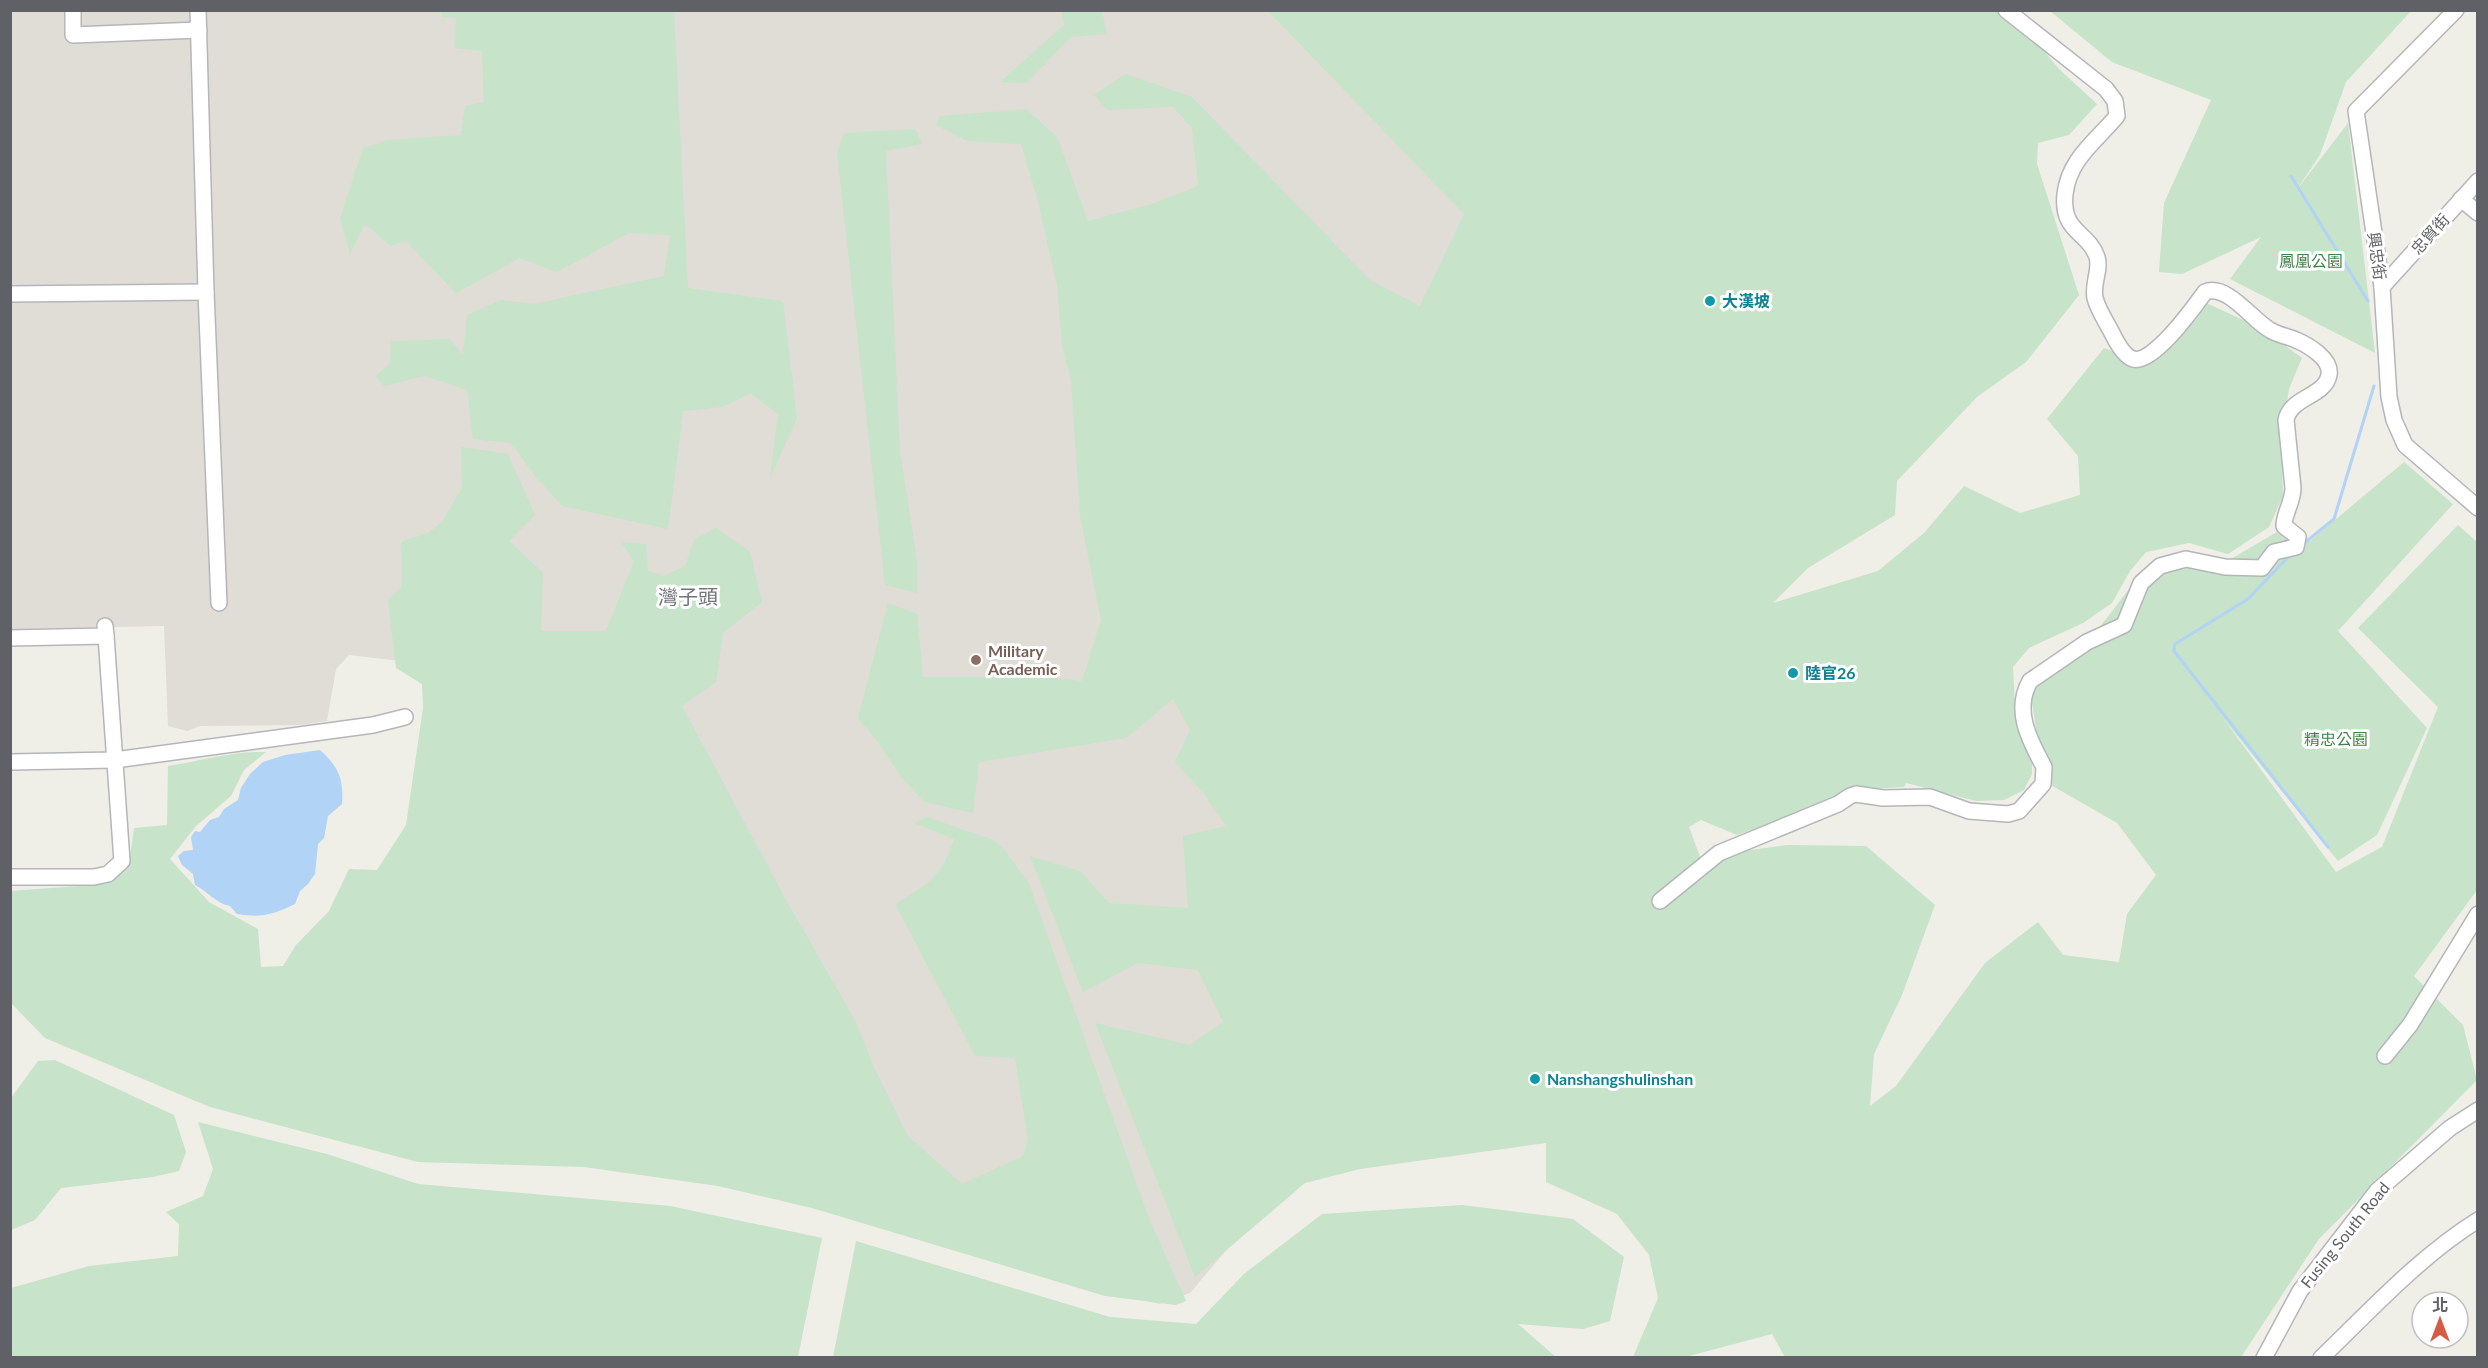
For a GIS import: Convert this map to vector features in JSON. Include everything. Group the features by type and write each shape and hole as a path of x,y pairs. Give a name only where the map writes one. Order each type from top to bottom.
{"street":[{"path":"73,10 73,35 199,30"},
{"path":"198,10 206,292 219,603"},
{"path":"1660,901 1719,854 1856,794 1883,798 1930,797 1969,811 2008,814 2019,811 2043,784 2045,773 2024,725 2026,688 2030,681 2087,642 2124,625 2141,583 2160,566 2186,559 2225,567 2262,568 2274,552 2296,547 2298,537 2284,526 2284,520 2293,499 2286,420 2288,411 2295,404 2325,385 2330,373 2328,365 2323,357 2296,340 2269,330 2218,290 2205,292 2157,349 2143,359 2135,360 2126,355 2115,339 2095,298 2096,254 2070,224 2064,212 2065,193 2071,170 2081,153 2117,116 2118,108 2106,89 2006,10"},
{"name":"興忠街","path":"2456,10 2356,111 2382,287 2389,397 2394,420 2405,445 2476,504"},
{"name":"忠貿街","path":"2382,287 2478,181"},
{"path":"2461,199 2478,213"},
{"path":"10,294 206,292"},
{"path":"10,638 105,631 122,861 108,874 94,877 10,877"},
{"path":"10,762 115,760 374,725 405,717"},
{"path":"2385,1056 2410,1025 2478,914"},
{"name":"Fusing South Road","path":"2264,1358 2300,1291 2377,1191 2450,1128 2478,1110"},
{"path":"2320,1358 2456,1233 2478,1220"}],"shaded area":[{"name":"Military Academic","path":"10,11 1762,11 1385,1120 1251,1221 1190,1293 1160,1304 1091,1288 982,1248 417,663 349,655 336,669 327,721 302,725 200,726 187,731 168,726 164,626 11,629"}],"green space":[{"path":"441,11 674,11 688,288 783,301 797,418 770,478 778,414 750,393 723,407 683,411 668,529 562,506 535,476 511,443 473,439 467,390 425,376 384,386 376,376 390,363 391,341 450,339 463,355 467,315 501,300 533,304 664,276 670,235 629,233 557,272 520,258 456,293 406,241 391,246 365,224 350,254 340,218 363,148 389,140 461,135 465,106 484,102 482,51 455,48 456,18 442,17"},
{"path":"1062,11 1102,11 1107,34 1071,37 1026,83 1000,82 1064,25"},
{"name":"精忠公園","path":"1268,11 2011,11 2059,69 2097,104 2069,135 2038,143 2037,164 2079,295 2026,362 1977,397 1897,481 1895,515 1808,568 1773,603 1878,571 1924,533 1964,486 2020,513 2080,495 2078,456 2047,419 2104,348 2144,362 2206,303 2261,328 2302,358 2289,389 2281,442 2283,496 2269,527 2228,554 2189,543 2146,552 2130,571 2112,603 2083,623 2029,648 2013,667 2015,709 2019,731 2032,748 2032,774 2024,790 2004,800 1976,801 1906,783 1904,787 1868,789 1737,835 1701,820 1689,827 1700,857 1787,845 1866,846 1935,905 1902,995 1874,1054 1870,1106 1896,1086 1985,963 2038,922 2063,955 2119,962 2127,914 2156,875 2117,823 2044,781 2030,689 2093,636 2139,576 2174,553 2224,563 2294,522 2310,541 2404,462 2453,504 2338,631 2427,728 2377,835 2338,861 2223,718 2336,872 2382,847 2438,707 2358,628 2458,525 2477,542 2477,890 2414,976 2463,1025 2477,1080 2319,1239 2241,1357 1785,1357 1772,1334 1685,1357 1633,1357 1658,1298 1649,1255 1617,1214 1546,1182 1546,1143 1360,1169 1305,1183 1195,1277 1095,1023 1190,1045 1223,1022 1198,970 1138,963 1083,992 1030,856 1080,871 1109,903 1188,908 1183,836 1226,826 1202,791 1175,762 1190,730 1173,699 1126,738 979,762 973,813 925,802 902,778 858,718 888,603 917,614 923,677 1041,677 1082,681 1101,620 1080,516 1071,380 1062,345 1057,286 1038,201 1021,144 967,141 936,125 940,116 1026,109 1057,137 1088,221 1152,204 1198,186 1192,128 1173,107 1107,110 1094,95 1126,74 1192,97 1370,280 1420,306 1464,214"},
{"name":"鳳凰公園","path":"2050,11 2411,11 2346,82 2320,155 2295,192 2348,123 2375,353 2230,279 2261,237 2182,274 2159,272 2164,203 2211,100 2112,62"},
{"path":"915,129 922,144 886,151 900,451 917,561 917,593 885,585 837,153 844,133"},
{"path":"461,447 508,454 535,515 509,541 543,573 541,631 606,631 634,561 621,542 646,544 648,571 664,576 685,566 694,540 716,528 750,552 762,602 723,633 716,682 682,706 785,898 856,1022 873,1065 908,1136 962,1184 1023,1156 1028,1139 1015,1058 975,1056 895,904 932,879 944,863 954,839 914,823 927,817 993,840 1005,850 1029,884 1150,1221 1186,1301 1176,1305 1105,1296 812,1208 718,1186 584,1167 418,1162 210,1107 45,1038 11,1003 10,891 106,884 129,865 134,828 167,825 168,766 229,755 266,752 244,770 231,796 196,826 170,859 209,902 258,929 261,967 283,966 296,945 329,911 349,869 377,870 406,825 423,708 422,684 396,668 388,600 402,586 401,542 428,533 442,522 462,488"},
{"path":"55,1060 174,1115 186,1152 179,1171 153,1177 61,1188 35,1220 11,1230 11,1098 38,1061"},
{"path":"198,1122 327,1154 418,1184 670,1206 822,1238 798,1357 11,1357 11,1288 89,1266 178,1256 179,1224 166,1212 203,1196 213,1169"},
{"path":"1462,1205 1573,1219 1624,1257 1610,1321 1583,1329 1518,1324 1557,1358 833,1357 856,1241 1110,1317 1196,1324 1244,1274 1322,1214"}],"water":[{"path":"320,750 331,762 341,780 342,804 328,816 324,838 318,844 315,874 300,891 295,904 266,915 237,914 230,906 221,903 195,885 193,874 182,865 178,856 184,851 193,850 191,837 195,831 200,832 210,820 219,817 224,809 238,800 241,788 250,774 263,762 285,755"}],"waterway":[{"path":"2291,176 2368,301"},
{"path":"2302,545 2334,519 2374,386"},
{"path":"2292,553 2248,599 2175,644 2174,651 2328,847"}],"place":[{"name":"大漢坡","path":"1710,301"},
{"name":"Military Academic","path":"976,660"},
{"name":"陸官26","path":"1793,673"},
{"name":"Nanshangshulinshan","path":"1535,1079"}],"district":[{"name":"灣子頭","path":"688,597"}]}
